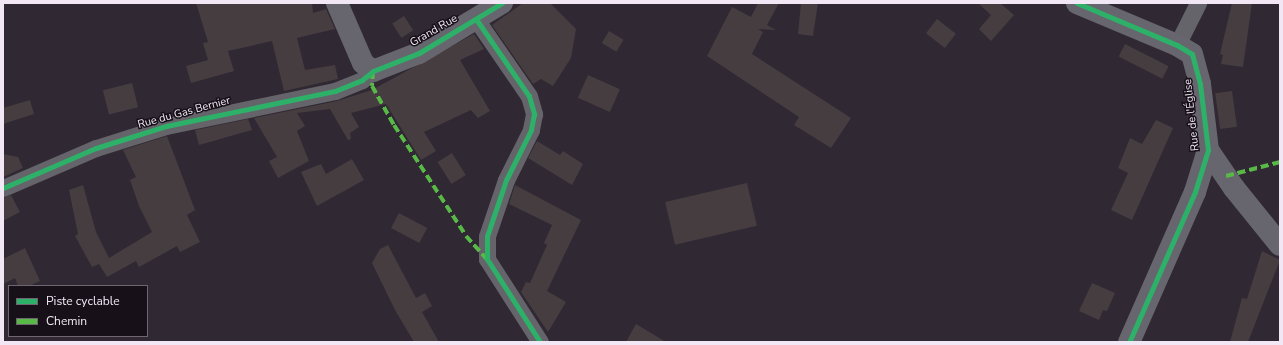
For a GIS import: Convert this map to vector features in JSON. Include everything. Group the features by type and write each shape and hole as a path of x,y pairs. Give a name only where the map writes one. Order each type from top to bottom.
{"street":[{"path":"338,3 363,63 373,71"},
{"name":"Grand Rue","path":"373,71 419,52 502,3"},
{"name":"Rue de l'Église","path":"1077,3 1177,45 1192,54 1200,84 1208,150 1195,192 1129,342"},
{"path":"1177,45 1198,3"},
{"path":"476,19 529,96 534,114 531,130 506,180 487,236 487,258 540,342"},
{"name":"Rue du Gas Bernier","path":"3,188 96,148 152,130 244,107 335,91 362,80 373,71"},
{"path":"1208,150 1234,188 1280,245"}],"building":[{"path":"196,3 312,3 313,13 326,9 335,29 297,38 305,70 335,65 338,79 284,91 272,41 228,51 234,71 191,83 186,66 208,60 203,43 208,42"},
{"path":"523,3 550,3 576,29 571,58 553,86 541,79 533,84 492,25"},
{"path":"758,3 779,3 767,25 776,30 758,29 763,32 752,54 851,118 831,148 794,125 799,117 707,56 732,7 751,17"},
{"path":"801,3 818,3 813,36 798,34"},
{"path":"978,3 1000,3 1014,15 991,41 979,29 991,15"},
{"path":"1232,3 1252,3 1243,67 1221,64 1223,55 1220,54"},
{"path":"404,16 413,30 402,38 392,24"},
{"path":"937,19 956,34 945,48 926,33"},
{"path":"609,31 624,40 616,52 602,43"},
{"path":"474,34 484,49 460,60 490,111 478,118 471,110 424,132 436,151 421,160 386,104 351,113 359,127 350,133 351,139 348,140 330,109 297,113 305,126 297,131 309,161 278,178 269,161 277,157 254,118 337,101 372,90"},
{"path":"1125,44 1169,66 1162,79 1119,56"},
{"path":"588,75 620,89 610,112 578,98"},
{"path":"132,83 138,107 109,115 103,90"},
{"path":"1232,91 1237,127 1220,129 1215,93"},
{"path":"30,100 34,114 3,124 3,108"},
{"path":"248,119 252,130 199,145 195,130"},
{"path":"1156,120 1173,128 1132,220 1111,210 1128,173 1118,168 1130,138 1142,144"},
{"path":"167,136 195,210 187,215 200,242 180,252 177,246 139,267 136,261 107,277 99,264 92,267 75,236 78,234 69,190 83,185 96,232 109,258 152,232 139,206 130,180 136,177 123,150"},
{"path":"537,141 560,155 563,151 583,164 572,185 528,158"},
{"path":"452,153 466,175 451,184 438,162"},
{"path":"3,154 18,157 23,168 3,177"},
{"path":"352,159 364,180 317,206 301,172 321,164 326,174"},
{"path":"747,183 757,226 675,245 665,202"},
{"path":"515,185 581,220 547,291 566,302 548,332 521,292 526,282 530,283 547,245 544,243 552,225 509,204"},
{"path":"11,195 20,212 3,221 3,198"},
{"path":"399,213 427,228 419,243 391,228"},
{"path":"388,245 416,298 425,293 432,306 422,312 439,342 414,342 395,310 372,263 380,249"},
{"path":"25,248 40,281 31,285 18,285 15,278 3,284 3,259"},
{"path":"1262,251 1280,260 1248,342 1230,342 1242,298 1247,299"},
{"path":"1092,283 1115,293 1107,311 1103,310 1099,320 1079,311"},
{"path":"636,324 666,342 626,342"}],"marked path":[{"path":"373,71 372,86 394,125 466,236 487,259"},
{"path":"1226,176 1280,162"}],"cycle path":[{"path":"3,188 96,148 166,126 335,91 362,80 373,71 419,53 502,3"},
{"path":"1077,3 1177,45 1192,54 1200,84 1208,150 1195,192 1129,342"},
{"path":"476,19 529,96 534,114 531,130 506,180 487,236 487,259 540,342"}]}
